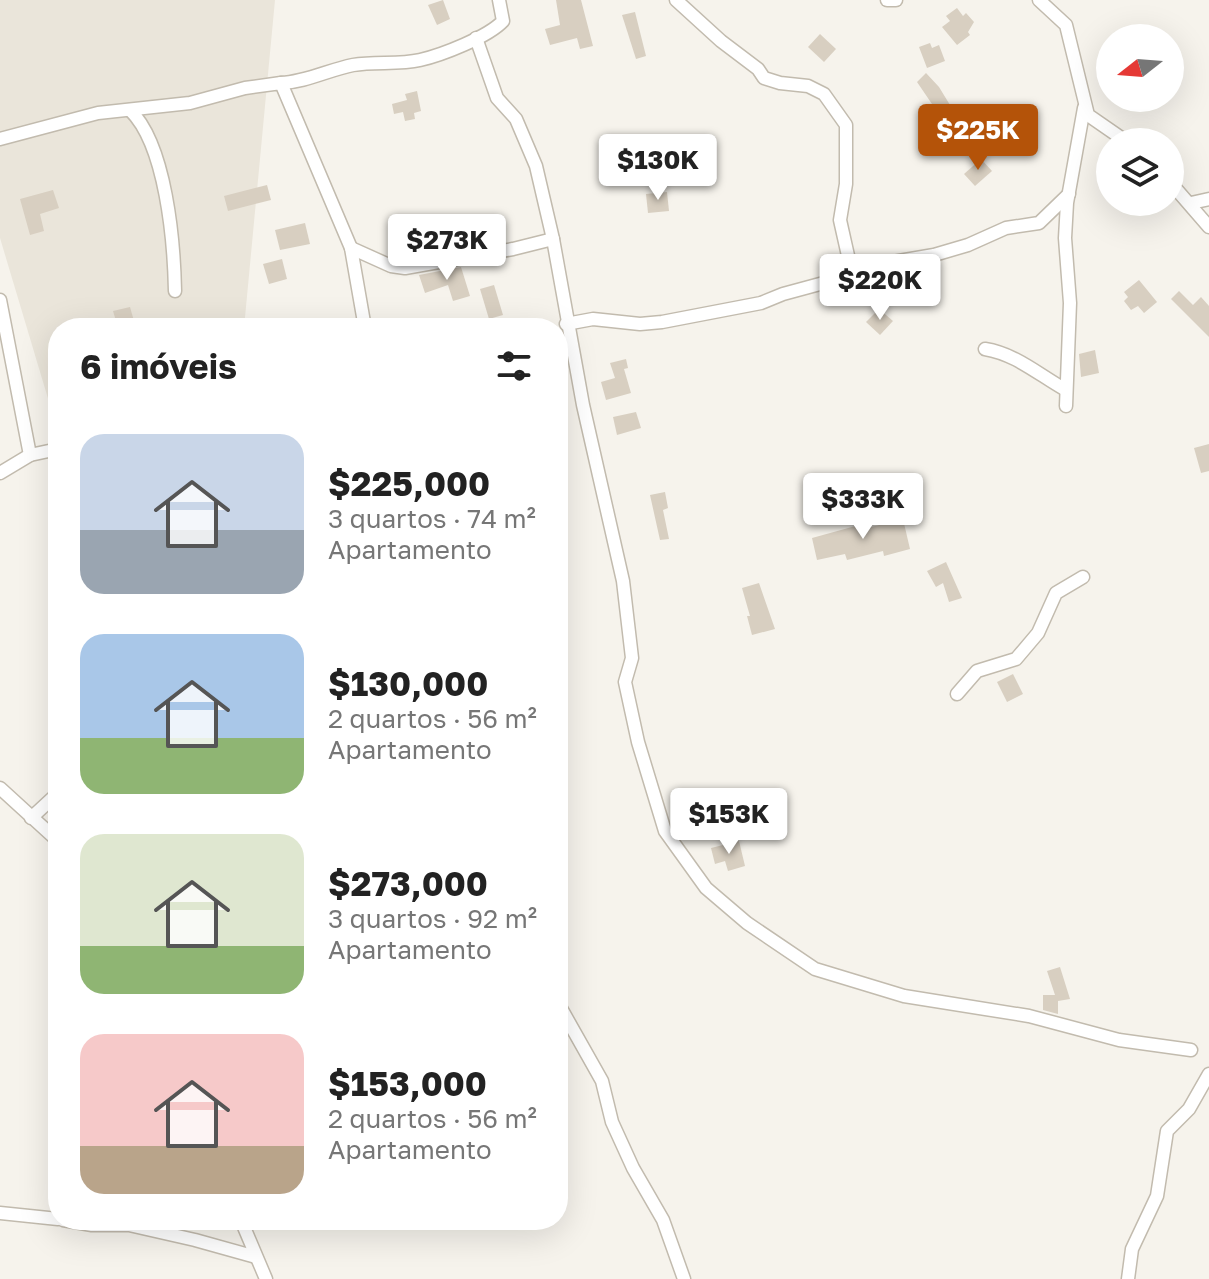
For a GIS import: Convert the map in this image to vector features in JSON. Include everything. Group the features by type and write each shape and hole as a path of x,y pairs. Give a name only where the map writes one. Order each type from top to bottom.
{"street":[{"path":"0,139 98,113 190,103 245,88 299,82 356,65 421,60 496,29 503,21 499,0"},
{"path":"676,0 758,69 764,78 817,90 843,117 847,141 840,220 851,269"},
{"path":"887,0 896,0"},
{"path":"1039,0 1059,17"},
{"path":"1054,0 1071,39 1084,108 1069,194 1065,238 1070,303 1066,406"},
{"path":"476,38 497,98 516,119 528,142 553,239 565,318"},
{"path":"281,83 351,248 363,318"},
{"path":"1084,108 1092,121 1104,128"},
{"path":"130,110 148,133 158,171 174,242 175,291"},
{"path":"568,324 593,319 640,324 700,317 761,303 831,281 851,269 934,255 968,245 1006,228 1039,223 1069,194"},
{"path":"1184,196 1209,227"},
{"path":"1191,203 1209,199"},
{"path":"351,248 391,266 405,268 553,239"},
{"path":"0,300 30,455"},
{"path":"568,333 623,581 632,658 625,682 638,742 665,831 706,888 747,923 815,969 904,996 1029,1016 1119,1040 1191,1050"},
{"path":"985,349 1012,355 1023,367 1066,390"},
{"path":"0,473 30,455 48,451"},
{"path":"957,694 977,671 1016,659 1038,633 1056,593 1083,577"},
{"path":"0,788 48,832"},
{"path":"31,818 48,802"},
{"path":"568,1021 602,1081 612,1122 633,1168 663,1220 684,1279"},
{"path":"1128,1279 1132,1249 1157,1196 1167,1131 1189,1109 1209,1074"},
{"path":"0,1213 48,1219"},
{"path":"149,1230 256,1257"},
{"path":"245,1230 266,1279"}],"shaded area":[{"path":"0,0 275,0 245,318 48,318 48,399 0,238"}],"building":[{"path":"443,0 450,19 437,25 428,5"},
{"path":"556,0 581,0 593,46 580,49 577,38 550,45 545,29 560,25"},
{"path":"957,8 974,22 968,32 970,35 957,45 942,27 950,21 946,16"},
{"path":"635,12 646,56 636,59 622,15"},
{"path":"820,34 836,49 824,62 808,47"},
{"path":"930,43 932,48 939,45 945,61 927,68 919,47"},
{"path":"926,73 950,105 934,115 928,106 932,104 917,82"},
{"path":"417,91 421,111 414,113 415,119 405,121 403,112 394,114 392,104 407,100 405,94"},
{"path":"972,108 1008,146 1002,152 976,126 973,130 961,118"},
{"path":"981,159 992,171 975,186 964,174"},
{"path":"267,185 271,200 228,211 224,196"},
{"path":"53,190 59,208 40,214 44,231 30,235 20,199"},
{"path":"667,192 669,211 648,213 646,194"},
{"path":"305,223 310,244 280,250 275,230"},
{"path":"282,259 287,279 269,284 263,264"},
{"path":"461,267 470,296 453,301 448,285 425,293 419,275"},
{"path":"1139,280 1157,302 1144,313 1138,306 1131,310 1124,301 1128,297 1124,292"},
{"path":"494,285 503,315 489,318 480,289"},
{"path":"1179,291 1193,305 1201,297 1209,306 1209,337 1171,299"},
{"path":"130,307 133,318 115,318 113,311"},
{"path":"879,309 893,321 880,335 866,322"},
{"path":"1095,350 1099,373 1081,377 1079,354"},
{"path":"626,359 628,368 624,369 631,393 606,400 601,382 615,378 610,363"},
{"path":"636,412 641,428 617,435 613,417"},
{"path":"1209,444 1209,471 1201,473 1194,448"},
{"path":"665,492 668,508 663,510 669,539 660,540 650,495"},
{"path":"903,519 910,549 884,556 883,551 847,560 845,554 817,560 812,538 870,522 871,527"},
{"path":"946,562 962,598 949,602 943,583 936,587 927,571"},
{"path":"759,583 775,629 752,635 742,588"},
{"path":"1013,674 1023,694 1007,702 997,682"},
{"path":"739,841 745,866 728,871 725,861 715,864 711,848"},
{"path":"1060,967 1070,999 1058,1001 1058,1014 1043,1010 1043,995 1055,995 1047,971"}]}
